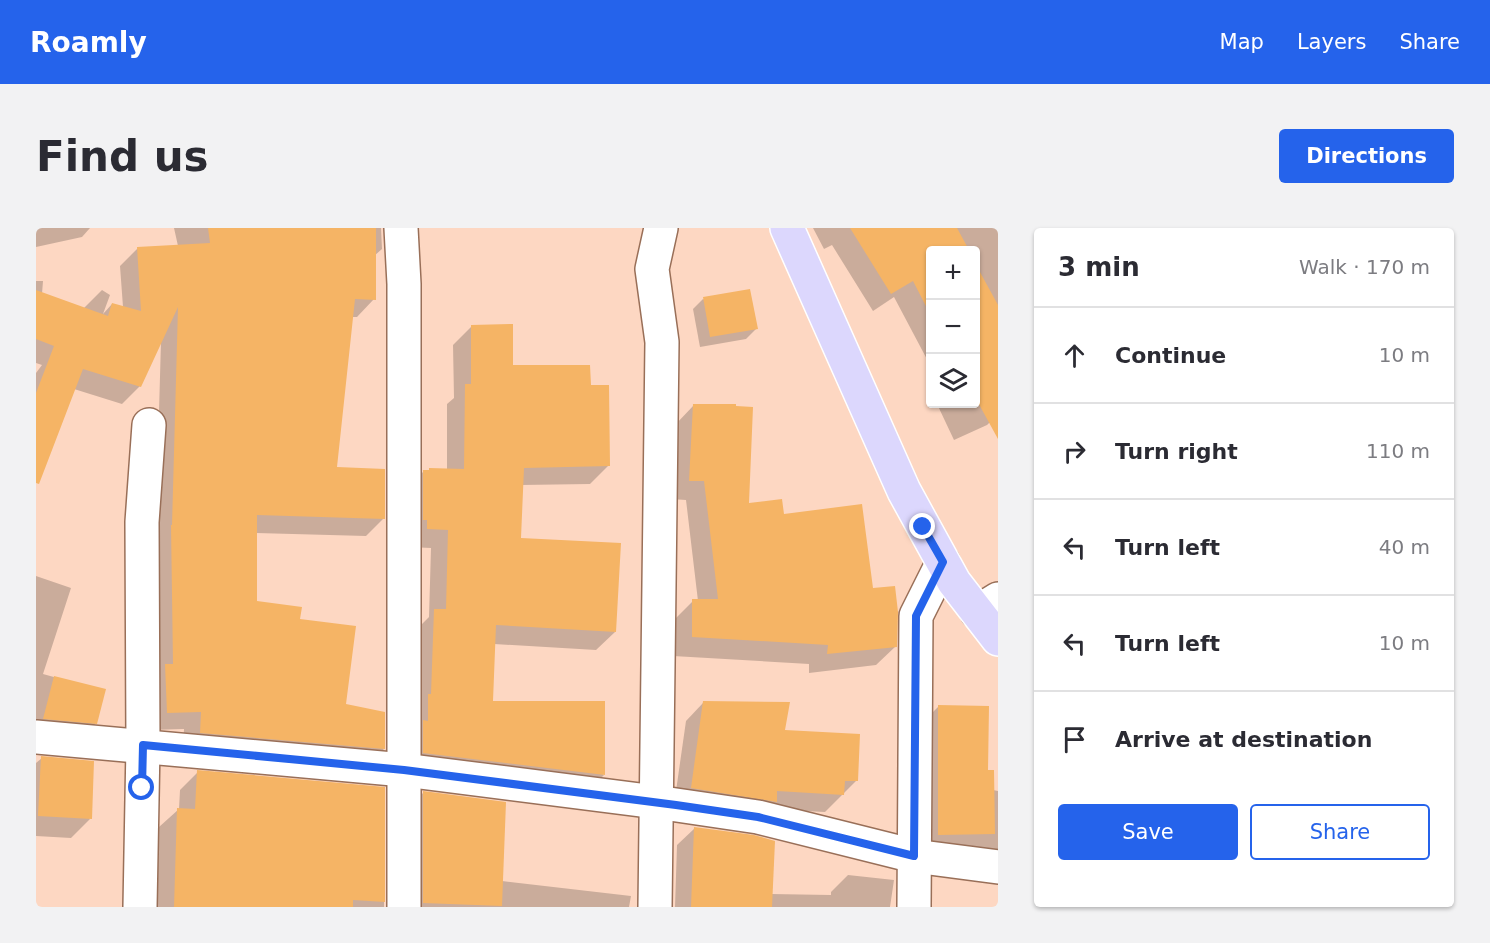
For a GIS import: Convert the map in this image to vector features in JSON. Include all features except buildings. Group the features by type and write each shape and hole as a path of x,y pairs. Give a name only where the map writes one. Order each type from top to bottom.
{"main road":[{"path":"787,228 904,491 954,582 987,605 998,639"}],"street":[{"path":"401,228 404,284 404,907"},
{"path":"655,907 662,342 652,269 661,228"},
{"path":"140,907 143,745 142,522 149,425"},
{"path":"914,907 916,616 943,562"},
{"path":"36,736 404,770 656,802 758,817 914,856 998,867"}],"route":[{"path":"142,788 143,745 404,770 656,802 758,817 914,856 916,616 943,562 923,527"}]}
